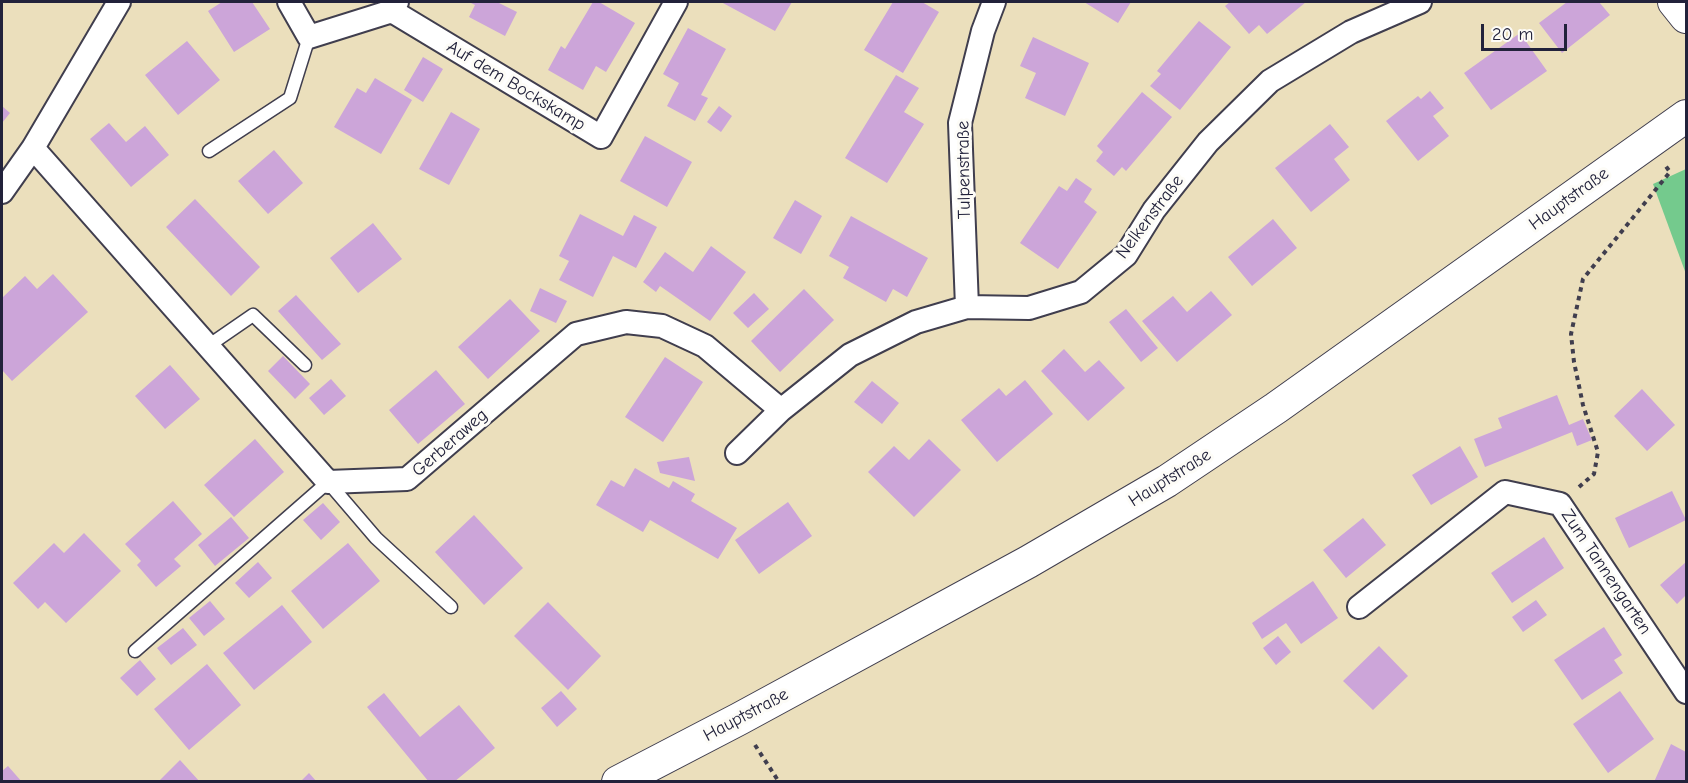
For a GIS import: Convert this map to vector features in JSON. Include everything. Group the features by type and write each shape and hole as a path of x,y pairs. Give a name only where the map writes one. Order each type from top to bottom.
{"main road":[{"path":"1674,2 1686,17"},
{"name":"Hauptstraße","path":"618,782 1028,562 1167,481 1276,408 1686,116"}],"street":[{"path":"2,192 33,148 118,2"},
{"path":"289,2 309,37"},
{"name":"Auf dem Bockskamp","path":"309,37 394,6 601,136 676,2"},
{"name":"Tulpenstraße","path":"967,307 960,123 983,30 994,2"},
{"name":"Nelkenstraße","path":"736,453 781,410 850,355 916,322 967,307 1029,308 1081,292 1126,255 1154,210 1208,142 1270,81 1351,32 1420,2"},
{"path":"33,148 328,482"},
{"name":"Gerberaweg","path":"328,482 408,479 576,334 626,322 662,326 705,346 781,410"},
{"name":"Zum Tannengarten","path":"1359,607 1505,492 1560,504 1686,692"}],"lane":[{"path":"209,151 290,98 309,37"},
{"path":"208,346 253,315 305,365"},
{"path":"135,651 328,482 375,538 450,607"}],"path":[{"path":"1560,504 1594,474 1598,452 1583,405 1571,334 1583,279 1671,172 1648,143"},
{"path":"739,719 779,782"}],"green space":[{"path":"1686,169 1686,274 1653,184"}],"building":[{"path":"222,2 252,2 270,29 234,52 208,11"},
{"path":"469,2 497,2 517,12 505,36 469,17 475,5"},
{"path":"593,2 599,2 635,23 606,72 596,66 583,90 548,70 561,46 565,49"},
{"path":"721,2 792,2 775,31"},
{"path":"893,2 922,2 939,12 903,73 864,50"},
{"path":"1084,2 1131,2 1118,23"},
{"path":"1230,2 1306,2 1267,34 1259,25 1249,34 1225,6"},
{"path":"1567,2 1599,2 1610,15 1562,53 1539,23"},
{"path":"1199,21 1231,47 1180,110 1150,86 1161,74 1157,71"},
{"path":"688,28 726,49 701,95 708,98 695,121 667,106 679,83 663,74"},
{"path":"1520,33 1547,71 1491,110 1464,73"},
{"path":"1033,37 1089,63 1065,116 1025,98 1036,73 1020,66"},
{"path":"187,41 220,80 178,115 145,75"},
{"path":"423,57 443,69 423,102 404,90"},
{"path":"896,75 919,88 904,112 924,124 887,183 845,158"},
{"path":"375,78 412,100 381,154 334,127 357,88 366,93"},
{"path":"1430,91 1444,108 1433,116 1449,136 1418,161 1386,121 1418,96 1421,99"},
{"path":"1142,92 1172,117 1126,171 1122,167 1114,176 1096,161 1103,152 1097,146"},
{"path":"2,106 10,113 2,123"},
{"path":"719,106 732,116 721,132 707,122"},
{"path":"451,112 480,129 449,185 419,169"},
{"path":"109,123 126,142 145,126 169,155 131,187 90,139"},
{"path":"1330,124 1349,147 1334,159 1350,180 1311,212 1275,168"},
{"path":"645,136 692,162 667,207 620,181"},
{"path":"274,150 303,183 268,214 238,181"},
{"path":"1076,178 1092,189 1084,202 1097,212 1058,269 1020,243 1059,186 1067,191"},
{"path":"195,199 260,267 231,296 166,227"},
{"path":"795,200 822,216 801,254 773,238"},
{"path":"580,214 623,236 634,215 657,227 636,268 613,256 593,297 559,280 569,261 559,256"},
{"path":"851,216 928,258 907,297 893,289 886,302 843,278 849,267 829,256"},
{"path":"1273,219 1297,248 1252,286 1228,257"},
{"path":"373,223 402,259 358,293 330,258"},
{"path":"711,246 746,272 710,321 660,286 656,292 643,282 665,252 693,272"},
{"path":"53,274 88,312 12,381 2,370 2,298 25,276 37,289"},
{"path":"540,288 567,301 556,323 530,311"},
{"path":"804,289 834,320 780,372 751,341"},
{"path":"1211,291 1232,315 1177,362 1142,321 1173,296 1187,312"},
{"path":"754,293 769,309 748,328 733,313"},
{"path":"296,295 341,344 322,360 278,311"},
{"path":"510,299 540,331 488,379 458,347"},
{"path":"1126,309 1158,348 1141,362 1109,322"},
{"path":"1064,349 1085,372 1099,360 1125,388 1088,421 1041,371"},
{"path":"283,356 310,384 295,399 268,371"},
{"path":"665,357 703,382 663,442 625,417"},
{"path":"170,365 200,399 165,429 135,396"},
{"path":"436,370 465,404 418,444 389,410"},
{"path":"331,379 346,396 324,415 309,398"},
{"path":"1025,380 1053,414 997,462 961,420 999,388 1006,396"},
{"path":"872,381 899,403 882,424 854,402"},
{"path":"1642,389 1675,425 1647,451 1614,416"},
{"path":"1557,395 1569,425 1583,419 1592,440 1577,446 1572,432 1485,467 1474,439 1502,428 1498,418"},
{"path":"255,439 284,472 234,517 204,485"},
{"path":"929,439 961,470 914,517 868,472 894,446 909,460"},
{"path":"1460,446 1478,477 1431,505 1412,475"},
{"path":"689,457 695,481 660,473 657,462"},
{"path":"635,468 669,488 673,481 695,494 691,501 737,528 718,559 650,520 643,532 596,505 611,480 624,487"},
{"path":"1672,491 1686,520 1629,548 1615,518"},
{"path":"173,501 202,534 174,559 181,566 156,587 137,565 141,561 125,544"},
{"path":"788,502 812,536 759,574 735,540"},
{"path":"323,503 340,522 321,540 303,520"},
{"path":"474,515 523,568 484,605 435,552"},
{"path":"231,517 249,538 215,566 198,545"},
{"path":"1363,518 1386,545 1346,578 1323,550"},
{"path":"84,533 121,571 66,623 45,602 38,609 13,583 54,543 64,553"},
{"path":"1544,537 1564,568 1512,603 1491,573"},
{"path":"348,543 380,581 323,629 291,591"},
{"path":"258,562 272,578 249,598 235,583"},
{"path":"1686,562 1686,595 1677,604 1660,585"},
{"path":"1313,581 1338,618 1301,644 1286,623 1262,639 1252,623"},
{"path":"1536,600 1547,615 1523,632 1512,617"},
{"path":"210,601 225,619 204,636 189,618"},
{"path":"548,602 601,656 568,690 514,636"},
{"path":"282,605 312,642 254,690 223,653"},
{"path":"1604,627 1622,655 1614,660 1623,673 1582,700 1554,660"},
{"path":"183,628 197,645 171,665 157,648"},
{"path":"1278,636 1291,652 1276,665 1263,648"},
{"path":"1379,646 1408,676 1373,710 1343,681"},
{"path":"140,660 156,679 137,696 120,678"},
{"path":"207,664 241,705 189,750 154,709"},
{"path":"561,691 577,709 557,727 541,708"},
{"path":"1620,691 1654,739 1608,773 1573,724"},
{"path":"384,693 420,737 459,705 495,748 454,782 429,782 367,707"},
{"path":"1671,744 1686,752 1686,782 1654,782"},
{"path":"180,760 200,782 158,782"},
{"path":"8,766 22,782 2,782 2,771"},
{"path":"309,773 317,782 300,782"}]}
